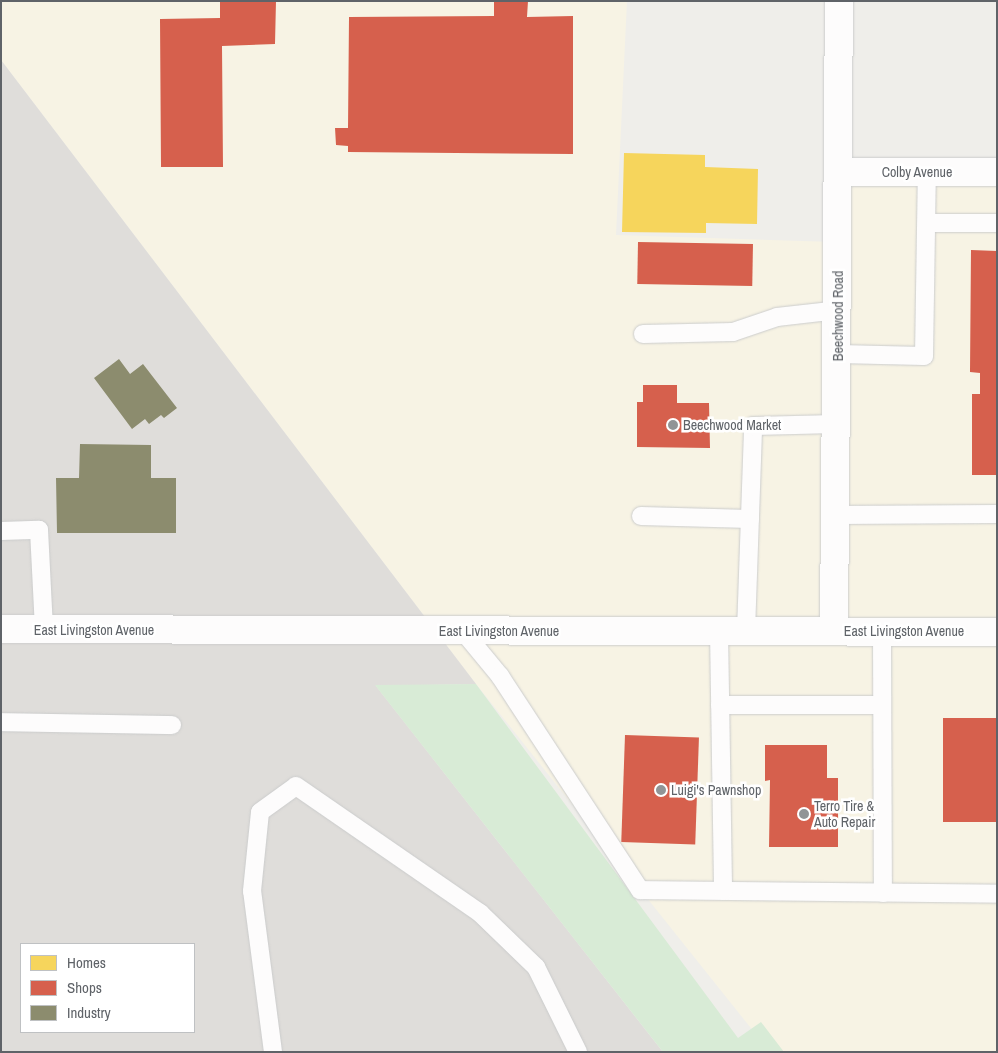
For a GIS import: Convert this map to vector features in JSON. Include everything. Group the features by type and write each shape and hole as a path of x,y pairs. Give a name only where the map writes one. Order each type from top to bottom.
{"main road":[{"name":"Beechwood Road","path":"834,631 838,354 839,1"},
{"name":"Colby Avenue","path":"838,172 997,172"},
{"name":"East Livingston Avenue","path":"1,629 997,632"}],"lane":[{"path":"838,354 924,356 927,172"},
{"path":"926,223 997,223"},
{"path":"643,334 732,332 777,317 838,310"},
{"path":"746,631 754,426 837,424"},
{"path":"836,515 997,514"},
{"path":"641,516 750,518"},
{"path":"1,531 39,530 44,629"},
{"path":"462,630 500,676 640,890 997,894"},
{"path":"719,631 723,891"},
{"path":"882,631 883,893"},
{"path":"720,705 882,705"},
{"path":"1,722 172,725"},
{"path":"273,1052 252,891 260,812 296,786 480,913 536,967 578,1052"}],"shaded area":[{"path":"1,1 627,1 616,235 835,242 837,167 997,168 997,1052 770,1052 476,684 1,60"},
{"path":"1,60 476,684 376,686 663,1052 1,1052"}],"green space":[{"path":"476,684 738,1038 761,1022 784,1052 663,1052 375,685"}],"building: Homes":[{"path":"624,153 705,155 705,167 758,169 757,224 706,223 706,233 622,232"}],"building: Shops":[{"path":"220,1 276,1 275,44 222,46 223,167 161,167 160,19 220,18"},
{"path":"494,1 528,1 527,17 573,16 573,154 348,152 348,146 336,145 335,128 348,128 349,17 494,16"},
{"path":"638,242 753,244 752,286 637,284"},
{"path":"971,250 997,251 997,475 972,475 972,394 980,394 980,373 970,372"},
{"name":"Beechwood Market","path":"643,385 677,385 677,403 709,403 710,448 637,447 637,402 643,402"},
{"path":"943,718 997,718 997,822 943,822"},
{"name":"Luigi's Pawnshop","path":"625,735 699,738 695,845 621,842"},
{"name":"Terro Tire & Auto Repair","path":"765,745 827,745 827,778 838,778 838,847 769,847 770,780 765,781"}],"building: Industry":[{"path":"119,359 130,374 143,364 177,408 164,418 161,415 149,424 145,419 132,429 94,378"},
{"path":"80,444 151,445 151,478 176,478 176,533 57,533 56,478 79,478"}],"place":[{"name":"Beechwood Market","path":"673,425"},
{"name":"Luigi's Pawnshop","path":"661,790"},
{"name":"Terro Tire & Auto Repair","path":"804,814"}]}
